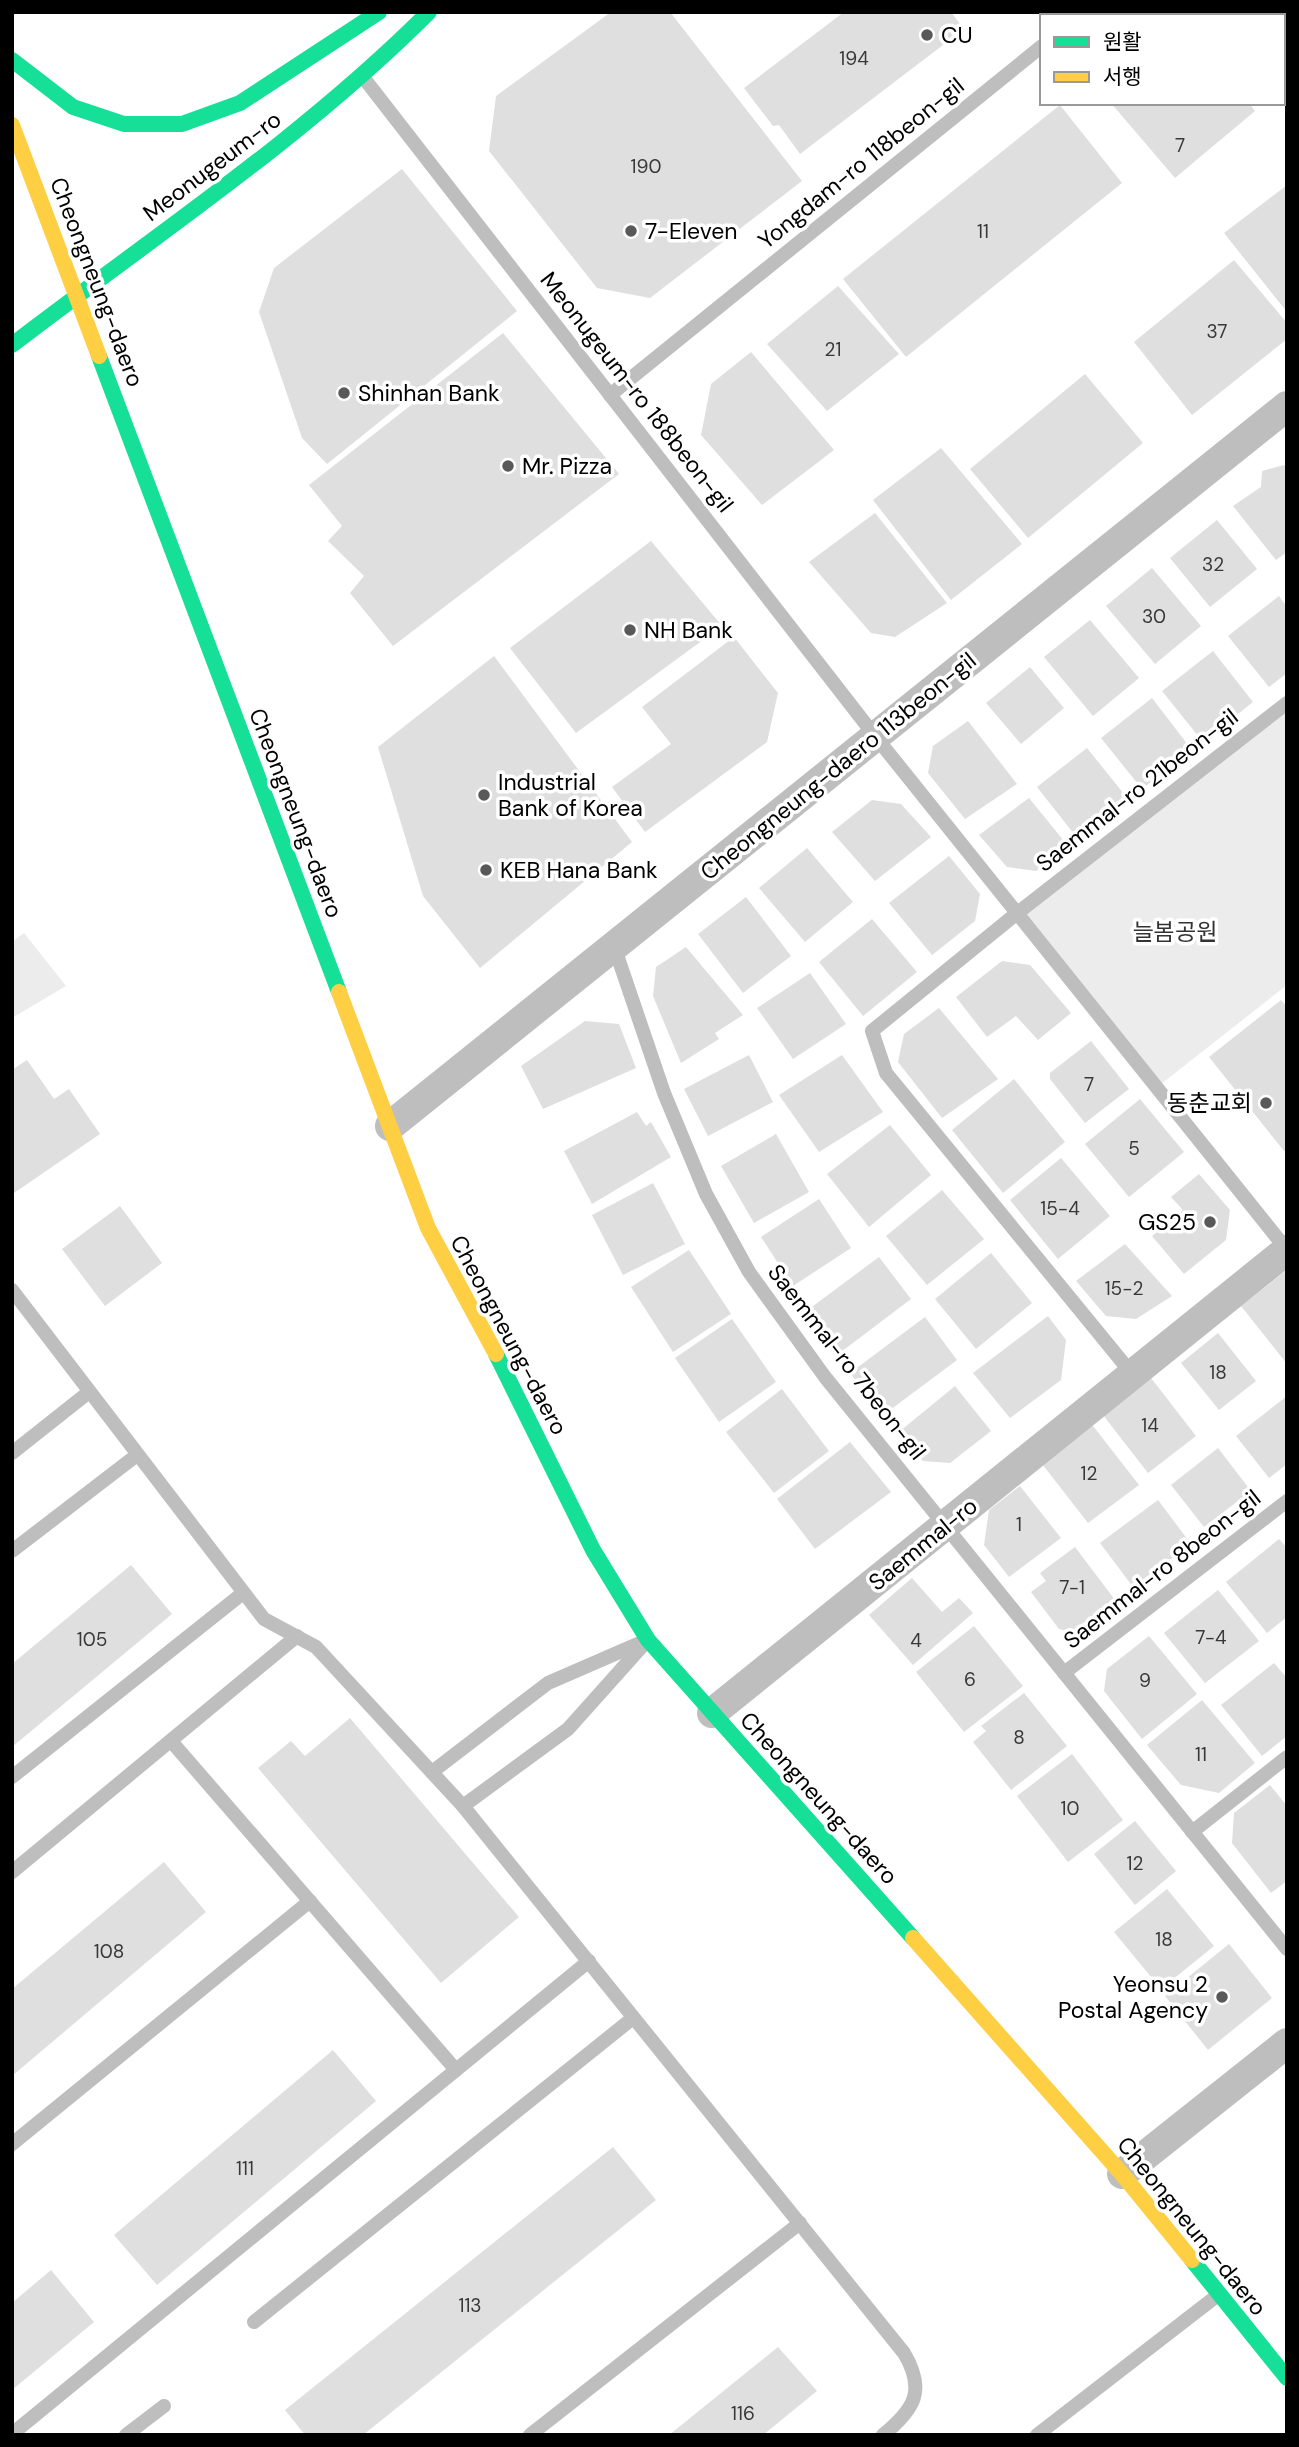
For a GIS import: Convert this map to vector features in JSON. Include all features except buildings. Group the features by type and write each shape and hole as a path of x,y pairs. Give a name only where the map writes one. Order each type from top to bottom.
{"main road":[{"path":"12,60 73,107 124,124 182,124 240,103 379,12"},
{"name":"Meonugeum-ro","path":"12,345 77,294 228,187 390,53 429,12"},
{"name":"Cheongneung-daero","path":"12,125 428,1228 513,1385 593,1550 648,1640 1122,2174 1287,2378"}],"street":[{"name":"Cheongneung-daero 113beon-gil","path":"390,1126 1287,406"},
{"name":"Saemmal-ro","path":"712,1713 1287,1250"},
{"path":"1122,2174 1287,2043"}],"lane":[{"name":"Yongdam-ro 118beon-gil","path":"610,395 1040,48"},
{"name":"Meonugeum-ro 188beon-gil","path":"362,76 875,736"},
{"name":"Saemmal-ro 21beon-gil","path":"1133,1375 887,1073 872,1031 1016,914 1287,703"},
{"path":"875,736 1287,1250"},
{"name":"Saemmal-ro 7beon-gil","path":"614,946 669,1105 706,1194 749,1272 825,1377 947,1526"},
{"path":"12,1290 264,1619 316,1647 463,1806 904,2353 917,2375 915,2398 894,2426 883,2435"},
{"path":"12,1453 89,1391"},
{"path":"12,1551 137,1455"},
{"name":"Saemmal-ro 8beon-gil","path":"1064,1673 1287,1501"},
{"name":"Saemmal-ro 8beon-gil","path":"947,1526 1287,1949"},
{"path":"12,1777 243,1593"},
{"path":"12,1871 297,1636"},
{"path":"432,1772 548,1683 648,1640"},
{"path":"463,1806 568,1729 648,1640"},
{"path":"171,1741 456,2070"},
{"path":"1192,1832 1287,1757"},
{"path":"12,2144 310,1901"},
{"path":"12,2434 589,1961"},
{"path":"254,2322 633,2018"},
{"path":"530,2435 800,2223"},
{"path":"1037,2435 1219,2294"},
{"path":"126,2435 164,2406"}],"green space":[{"name":"늘봄공원","path":"1287,703 1287,985 1156,1088 1016,914"},
{"path":"24,933 66,986 12,1018 12,942"}],"traffic: fast":[{"path":"12,60 73,107 124,124 182,124 240,103 379,12"},
{"path":"12,345 279,144 330,102 429,12"},
{"path":"99,356 339,992"},
{"path":"496,1354 593,1550 648,1640 913,1938"},
{"path":"1192,2260 1287,2378"}],"traffic: slow":[{"path":"12,125 99,356"},
{"path":"339,992 428,1228 496,1354"},
{"path":"913,1938 1122,2174 1192,2260"}],"place":[{"name":"CU","path":"927,35"},
{"name":"7-Eleven","path":"631,231"},
{"name":"Shinhan Bank","path":"344,393"},
{"name":"Mr. Pizza","path":"508,466"},
{"name":"NH Bank","path":"630,630"},
{"name":"Industrial Bank of Korea","path":"484,795"},
{"name":"KEB Hana Bank","path":"486,870"},
{"name":"동춘교회","path":"1266,1103"},
{"name":"GS25","path":"1210,1222"},
{"name":"Yeonsu 2 Postal Agency","path":"1222,1997"}]}
